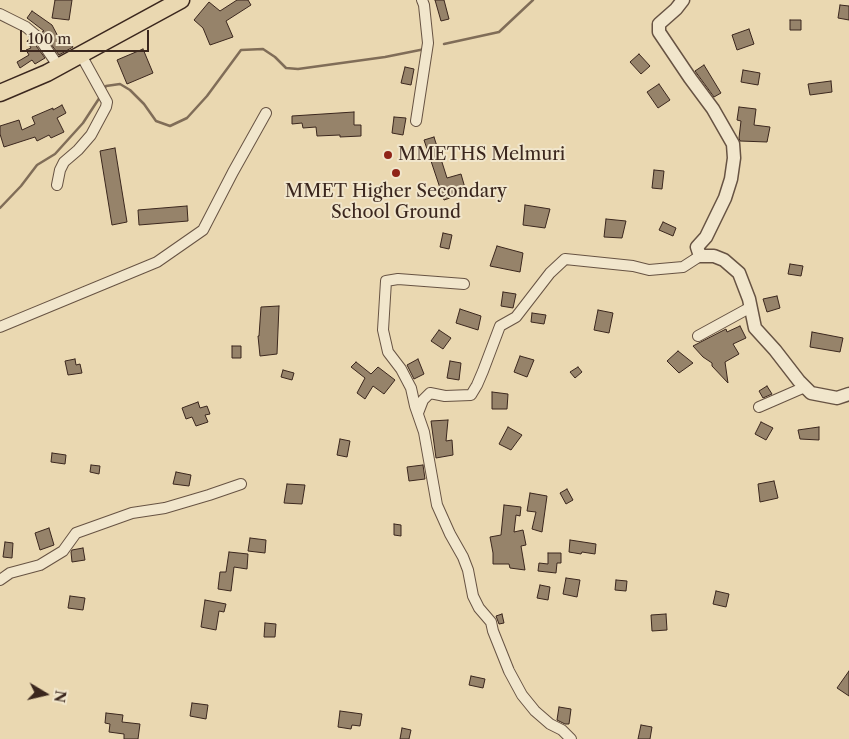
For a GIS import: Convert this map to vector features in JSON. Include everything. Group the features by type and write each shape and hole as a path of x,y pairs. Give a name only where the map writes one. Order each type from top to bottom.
{"highway":[{"path":"0,93 59,66 84,60 171,2"}],"street":[{"path":"416,121 428,43 422,0"},
{"path":"683,0 659,24 659,32 713,109 733,144 734,158 731,179 725,198 706,237 697,246 700,256"},
{"path":"0,14 26,27 39,38 59,66"},
{"path":"57,185 64,162 91,135 106,107 107,102 84,60"},
{"path":"0,327 157,262 204,230 233,172 266,113"},
{"path":"418,413 423,400 430,393 446,396 471,394 490,355 500,326 516,317 550,273 565,259 633,266 649,270 683,266 700,256 714,256 724,260 739,273 749,298 755,328 799,381 811,392 837,398 849,394"},
{"path":"464,284 398,279 386,281 383,330 388,352 401,369 411,388 424,432 437,506 450,534 464,557 473,596 479,608 491,622 509,670 522,695 535,712 550,724 562,730 571,739"},
{"path":"698,336 751,307"},
{"path":"759,407 805,387"},
{"path":"0,580 10,573 40,565 63,552 76,533 132,513 164,508 241,484"}],"building":[{"path":"55,0 72,0 69,20 52,18"},
{"path":"237,0 248,0 251,5 226,21 233,37 210,45 203,28 194,20 209,2 220,11"},
{"path":"435,0 444,0 449,19 441,21"},
{"path":"840,5 849,6 849,20 838,18"},
{"path":"32,11 52,25 62,44 69,40 73,47 59,55 42,32 44,31 27,18"},
{"path":"790,20 801,20 801,30 790,30"},
{"path":"749,29 754,44 737,50 732,35"},
{"path":"30,39 45,58 35,64 32,60 20,68 17,62 29,55 26,50 31,48 27,41"},
{"path":"143,49 153,73 127,84 117,60"},
{"path":"639,54 650,66 641,74 630,62"},
{"path":"704,65 721,93 714,97 695,71"},
{"path":"405,67 414,69 411,85 401,83"},
{"path":"743,70 760,73 758,85 741,82"},
{"path":"831,81 832,92 810,95 808,84"},
{"path":"659,84 670,100 658,108 647,92"},
{"path":"62,105 66,113 57,118 64,132 51,138 49,135 37,141 35,137 4,147 0,126 19,120 22,130 35,124 32,117"},
{"path":"739,107 756,109 754,125 770,127 767,142 740,141 741,121 737,120"},
{"path":"354,112 354,125 361,125 361,136 317,136 316,127 303,128 302,123 292,124 292,116"},
{"path":"394,117 406,118 403,135 392,133"},
{"path":"434,137 447,178 461,174 465,188 454,191 456,196 444,200 424,140"},
{"path":"115,148 127,222 112,225 100,151"},
{"path":"654,170 664,171 662,189 652,188"},
{"path":"525,205 550,209 545,228 523,225"},
{"path":"187,206 188,221 139,225 138,210"},
{"path":"606,219 626,221 622,238 604,237"},
{"path":"663,222 676,228 673,236 659,230"},
{"path":"443,233 452,235 449,249 440,247"},
{"path":"497,246 523,253 520,272 490,266"},
{"path":"790,264 803,266 801,276 788,274"},
{"path":"503,292 516,294 513,308 501,306"},
{"path":"777,296 780,308 767,312 763,299"},
{"path":"279,306 277,354 260,356 258,336 261,307"},
{"path":"460,309 481,316 478,330 456,323"},
{"path":"598,310 613,313 609,333 594,330"},
{"path":"532,313 546,315 544,324 531,322"},
{"path":"740,326 746,338 733,344 739,354 725,362 728,383 712,366 712,363 703,357 693,346 726,329 727,332"},
{"path":"439,330 451,338 443,349 431,341"},
{"path":"812,332 843,338 840,352 810,347"},
{"path":"232,346 241,346 241,358 232,358"},
{"path":"678,351 693,363 679,373 667,361"},
{"path":"520,356 534,360 527,377 514,372"},
{"path":"75,359 76,365 80,364 82,373 68,375 65,361"},
{"path":"418,359 424,374 414,379 407,365"},
{"path":"450,361 461,363 459,380 447,378"},
{"path":"356,362 371,374 378,367 395,380 384,394 373,386 365,399 357,393 365,378 351,367"},
{"path":"578,367 582,372 575,378 570,372"},
{"path":"283,370 294,373 292,380 281,377"},
{"path":"767,386 772,394 763,398 759,391"},
{"path":"492,392 508,394 507,409 492,409"},
{"path":"198,402 200,408 207,406 210,414 205,415 208,422 196,426 192,417 186,419 182,408"},
{"path":"448,420 446,441 452,440 453,455 436,458 431,421"},
{"path":"761,422 773,428 766,440 755,434"},
{"path":"508,427 522,435 511,450 499,444"},
{"path":"819,427 819,440 800,439 798,430"},
{"path":"340,439 350,441 347,457 337,455"},
{"path":"52,453 66,455 65,464 51,462"},
{"path":"91,465 100,466 99,474 90,472"},
{"path":"423,465 425,479 409,481 407,467"},
{"path":"176,472 191,475 189,486 173,484"},
{"path":"774,481 778,498 760,502 758,484"},
{"path":"287,484 305,485 302,504 284,503"},
{"path":"567,489 573,500 566,504 560,493"},
{"path":"530,493 547,496 542,532 532,529 536,512 527,511"},
{"path":"504,505 521,507 520,516 516,515 514,532 523,530 526,545 521,546 525,570 510,568 509,564 493,564 490,537 501,535"},
{"path":"394,524 401,525 401,536 394,535"},
{"path":"49,528 54,545 40,550 35,533"},
{"path":"250,538 266,540 265,553 248,551"},
{"path":"570,540 596,544 595,554 569,552"},
{"path":"5,542 13,543 12,558 3,557"},
{"path":"83,548 85,560 72,562 72,550"},
{"path":"229,552 248,554 247,569 234,567 231,591 218,589 220,572 226,572"},
{"path":"548,553 561,553 561,563 557,563 556,573 538,571 539,563 548,564"},
{"path":"566,578 580,580 577,597 563,594"},
{"path":"616,580 627,581 626,591 615,590"},
{"path":"540,585 550,587 548,600 537,598"},
{"path":"716,591 729,594 726,607 713,604"},
{"path":"70,596 85,598 83,610 68,608"},
{"path":"205,600 226,604 224,612 219,611 216,630 201,627"},
{"path":"502,614 504,623 499,624 496,616"},
{"path":"666,614 667,630 652,631 651,615"},
{"path":"265,623 276,624 275,637 264,637"},
{"path":"849,671 849,696 837,688"},
{"path":"471,676 485,679 483,688 469,685"},
{"path":"192,703 208,705 206,719 190,716"},
{"path":"559,707 571,709 569,724 557,720"},
{"path":"340,711 362,714 360,726 352,725 351,729 338,727"},
{"path":"106,713 123,715 122,722 140,724 138,739 124,739 124,734 109,732 110,724 105,723"},
{"path":"641,725 652,727 650,739 638,739"},
{"path":"402,728 411,730 409,739 400,739"}],"waterway":[{"path":"444,44 499,32 533,0"},
{"path":"104,90 106,86 120,84 130,90 144,104 156,121 170,126 187,118 207,96 241,50 263,49 286,68 298,69 385,57 425,49"},
{"path":"0,208 21,186 37,165 55,154 83,123 100,97"}],"place":[{"name":"MMETHS Melmuri","path":"388,155"},
{"name":"MMET Higher Secondary School Ground","path":"396,173"}]}
